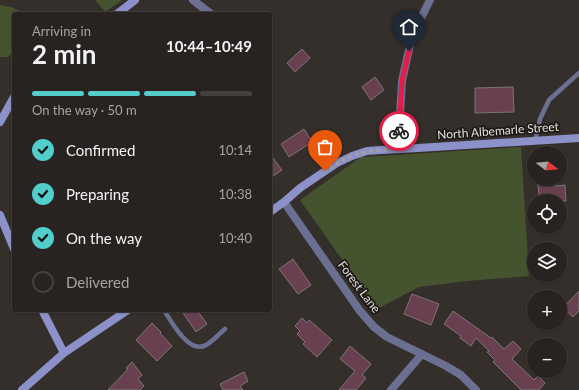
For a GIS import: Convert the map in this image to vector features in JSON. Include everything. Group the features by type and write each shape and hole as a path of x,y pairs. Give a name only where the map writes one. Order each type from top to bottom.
{"street":[{"path":"119,12 135,0"},
{"path":"193,0 208,12"},
{"path":"398,149 402,81 412,36 430,0"},
{"path":"0,122 12,101"},
{"name":"North Albemarle Street","path":"272,211 306,183 337,163 367,151 579,138"},
{"name":"Forest Lane","path":"284,202 360,311 374,327 387,336 461,375 476,390"},
{"path":"0,215 12,244"},
{"path":"43,312 64,353"},
{"path":"22,390 64,353 125,312"},
{"path":"391,390 422,354"}],"lane":[{"path":"535,141 540,119 549,100 579,73"},
{"path":"165,312 185,340 199,347 205,346 225,329"}],"green space":[{"path":"95,0 122,0 105,12"},
{"path":"0,5 11,7 22,12 12,12 12,53 8,57 0,57"},
{"path":"521,147 527,244 527,276 419,287 377,309 300,200 361,157"}],"building":[{"path":"302,49 310,58 295,72 287,63"},
{"path":"375,77 384,90 371,100 362,87"},
{"path":"513,87 514,112 475,113 475,88"},
{"path":"304,129 312,142 289,157 281,144"},
{"path":"272,157 282,170 272,177"},
{"path":"538,186 565,186 566,194 539,194"},
{"path":"293,259 311,285 298,294 279,269"},
{"path":"579,291 579,311 573,317 567,312 567,304"},
{"path":"412,294 439,304 431,325 404,314"},
{"path":"453,311 491,338 492,337 504,349 513,341 521,349 512,359 527,373 527,378 532,378 534,380 536,378 540,378 545,383 539,390 521,390 493,362 495,360 487,352 489,351 476,338 471,346 460,338 461,336 444,324"},
{"path":"182,312 198,312 207,324 196,332"},
{"path":"302,318 307,323 309,320 332,340 317,357 303,344 305,342 297,334 300,331 295,326"},
{"path":"152,323 172,346 157,361 136,340"},
{"path":"350,346 371,364 362,375 366,378 356,390 339,390 355,371 340,359"},
{"path":"132,362 142,375 138,379 144,386 140,390 108,390 128,369 126,368"},
{"path":"244,372 248,381 240,386 243,390 223,390 220,384"}],"way so far":[{"path":"325,171 337,163 367,151 398,149 399,131"}],"route":[{"path":"399,131 402,81 409,51"}]}
